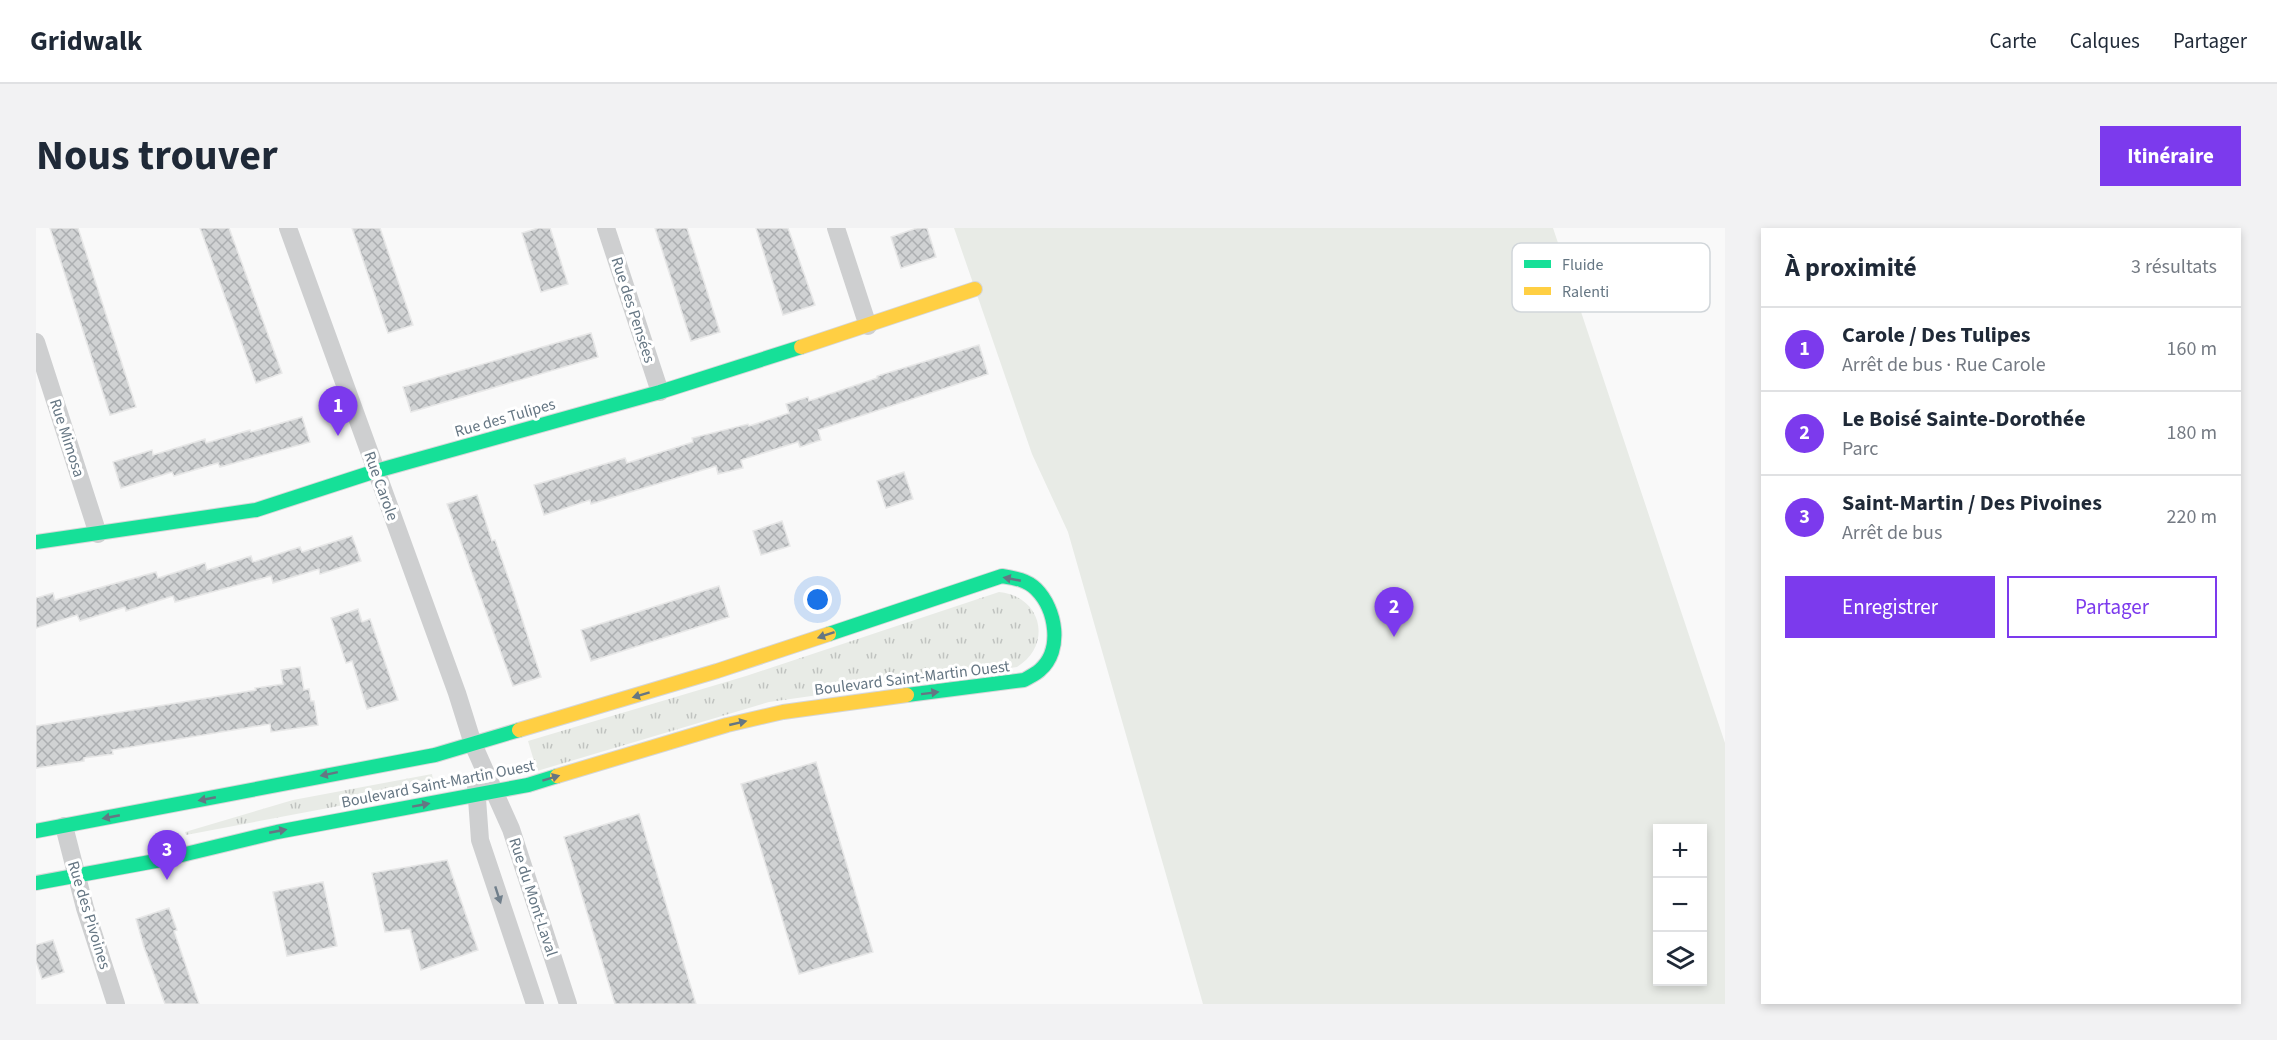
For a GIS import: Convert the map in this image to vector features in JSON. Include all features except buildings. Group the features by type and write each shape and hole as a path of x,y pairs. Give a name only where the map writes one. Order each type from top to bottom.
{"street":[{"name":"Rue Carole","path":"288,228 473,744 485,793"},
{"name":"Rue des Pensées","path":"606,228 660,392"},
{"path":"836,228 868,326"},
{"name":"Rue des Tulipes","path":"36,542 256,510 376,471 660,392 868,326 975,289"},
{"name":"Rue Mimosa","path":"36,342 98,534"},
{"name":"Boulevard Saint-Martin Ouest","path":"36,831 384,763 418,759 706,674 1002,576 1014,578 1031,586 1046,604 1055,624 1056,639 1052,656 1039,674 1024,680 783,712 727,725 528,785 277,832 161,860 36,883"},
{"name":"Rue du Mont-Laval","path":"485,793 480,840 535,1004"},
{"name":"Rue du Mont-Laval","path":"485,793 511,829 568,1004"},
{"name":"Rue des Pivoines","path":"64,826 76,876 116,1004"}],"green space":[{"path":"954,228 1553,228 1558,243 1512,243 1512,312 1581,312 1725,743 1725,1004 1203,1004 1068,532 1032,454"},
{"path":"999,592 1014,595 1025,602 1038,623 1035,647 1028,658 1017,667 769,702 537,771 528,741 746,676"},
{"path":"432,774 434,788 186,835 185,832 293,800"}],"traffic: fast":[{"path":"36,542 256,510 376,471 660,392 801,347"},
{"path":"829,634 1002,576 1029,583 1043,597 1052,618 1054,641 1047,662 1037,673 1024,680 907,695"},
{"path":"36,831 435,755 519,730"},
{"path":"36,883 161,860 277,832 528,785 557,776"}],"traffic: slow":[{"path":"801,347 975,289"},
{"path":"519,730 717,671 829,634"},
{"path":"557,776 727,725 783,712 907,695"}],"place":[{"name":"Carole / Des Tulipes","path":"338,436"},
{"name":"Le Boisé Sainte-Dorothée","path":"1394,637"},
{"name":"Saint-Martin / Des Pivoines","path":"167,880"}]}
